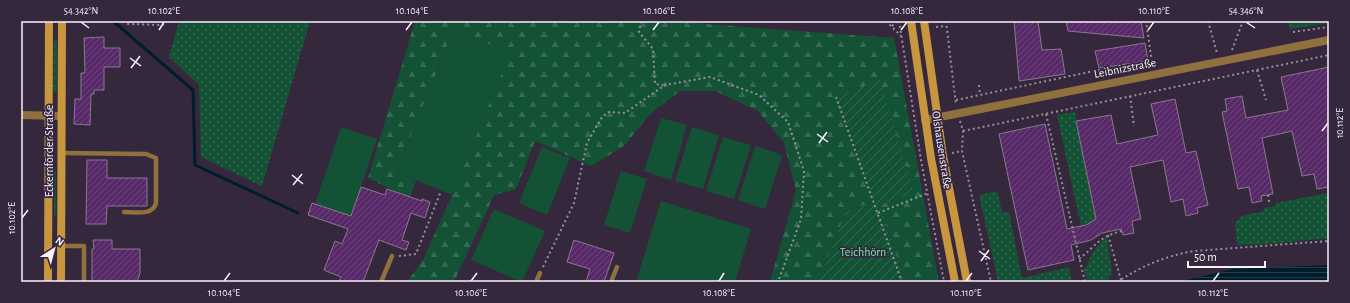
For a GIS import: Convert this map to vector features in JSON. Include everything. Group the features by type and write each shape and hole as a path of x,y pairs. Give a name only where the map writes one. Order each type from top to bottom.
{"street":[{"name":"Eckernförder Straße","path":"48,282 49,21"},
{"name":"Eckernförder Straße","path":"61,282 60,153 62,21"},
{"name":"Olshausenstraße","path":"911,21 937,191 955,282"},
{"name":"Olshausenstraße","path":"924,21 937,118 967,282"},
{"name":"Leibnizstraße","path":"926,120 1329,40"},
{"path":"21,115 61,116"}],"lane":[{"path":"60,153 146,154 156,158 155,208 151,211 124,212"},
{"path":"61,246 84,246 84,282"},
{"path":"381,282 392,256"},
{"path":"611,282 616,267"},
{"path":"536,282 540,273"}],"path":[{"path":"123,21 128,24 163,25 164,21"},
{"path":"641,21 639,32 653,49 655,84 665,85 710,77 759,95 788,122 804,170 804,178 801,219 778,282"},
{"path":"886,21 901,36"},
{"path":"892,26 897,21"},
{"path":"946,21 956,100 955,103 963,131 962,151 991,282"},
{"path":"956,100 1094,71 1152,62 1146,21"},
{"path":"1157,21 1161,23"},
{"path":"1208,21 1220,62"},
{"path":"1227,76 1229,60 1243,21"},
{"path":"936,28 946,26"},
{"path":"1293,32 1329,27"},
{"path":"963,131 1329,55"},
{"path":"1257,70 1266,100"},
{"path":"540,273 574,203 587,143 602,117 609,112 625,113 665,85"},
{"path":"979,85 980,95"},
{"path":"1130,96 1134,126"},
{"path":"836,97 902,282"},
{"path":"1046,113 1085,282"},
{"path":"392,256 416,254 441,191"},
{"path":"878,213 927,193 937,191"},
{"path":"1268,195 1269,202"},
{"path":"1080,259 1096,242 1108,234 1122,231"},
{"path":"1108,234 1121,280"},
{"path":"1117,282 1148,265 1176,254 1194,251 1329,242"}],"green space":[{"path":"179,21 310,21 262,186 201,157 199,85 169,57"},
{"path":"415,21 666,21 894,38 939,282 905,282 880,205 914,192 836,97 874,201 846,212 818,282 770,282 796,190 784,143 758,111 715,91 680,91 650,114 624,146 591,166 535,141 516,189 494,195 454,282 407,282 423,260 452,195 509,53 454,30 396,172 416,181 409,198 368,178"},
{"path":"1288,21 1329,21 1329,23 1290,29"},
{"path":"454,30 510,53 452,195 396,172"},
{"path":"55,39 57,41 57,90 55,93 53,92"},
{"name":"Teichhörn","path":"880,80 914,193 880,205 905,282 818,282 846,212 874,201 836,97"},
{"path":"1075,112 1096,219 1081,226 1057,115"},
{"path":"661,118 687,125 671,180 644,171"},
{"path":"341,127 377,139 351,216 315,204"},
{"path":"692,127 719,135 703,189 675,181"},
{"path":"723,137 751,145 734,199 706,191"},
{"path":"755,146 782,155 765,209 738,200"},
{"path":"542,147 570,158 547,215 519,203"},
{"path":"54,170 56,171 56,214 54,218"},
{"path":"621,171 647,179 630,233 604,225"},
{"path":"997,191 1002,212 1009,212 1022,278 1069,267 1072,282 998,282 979,195"},
{"path":"1329,193 1329,238 1268,244 1237,245 1235,223 1242,216 1264,211 1264,208 1275,206 1275,203"},
{"path":"661,201 751,229 735,282 636,282"},
{"path":"494,209 545,231 522,282 471,260"},
{"path":"1107,237 1112,274 1106,282 1088,282 1084,270 1093,252"}],"water":[{"path":"1329,265 1329,282 1178,282 1233,269"}],"building":[{"path":"1014,21 1038,21 1042,50 1061,49 1065,74 1019,81"},
{"path":"1066,21 1141,21 1144,38 1068,31"},
{"path":"104,37 104,48 120,48 120,67 104,67 104,90 94,90 94,94 91,94 90,125 74,124 75,99 81,99 81,73 85,73 84,38"},
{"path":"1145,43 1148,61 1099,68 1095,51"},
{"path":"1329,67 1328,187 1317,189 1314,174 1302,176 1292,131 1262,138 1273,194 1261,196 1262,201 1252,203 1249,187 1238,189 1222,112 1227,111 1225,99 1242,96 1246,118 1288,110 1281,77"},
{"path":"1175,99 1186,153 1196,151 1208,205 1197,208 1198,213 1186,216 1183,199 1171,202 1163,160 1130,167 1141,219 1132,221 1134,233 1123,235 1121,229 1102,233 1091,240 1071,245 1074,260 1028,270 999,134 1045,124 1067,229 1086,225 1096,219 1076,121 1111,115 1117,144 1158,135 1151,104"},
{"path":"87,160 107,160 107,178 147,178 147,206 107,206 106,224 86,224"},
{"path":"361,187 385,195 387,189 422,201 422,199 430,202 425,218 411,213 402,240 409,242 406,250 379,240 363,282 339,282 341,277 324,270 335,241 342,244 348,229 308,215 312,203 351,216"},
{"path":"93,240 112,240 112,249 140,249 140,273 137,282 92,282 92,249 94,249"},
{"path":"574,240 614,253 604,282 586,282 590,269 567,262"}],"waterway":[{"path":"110,21 113,21 193,90 195,165 298,213"}]}
